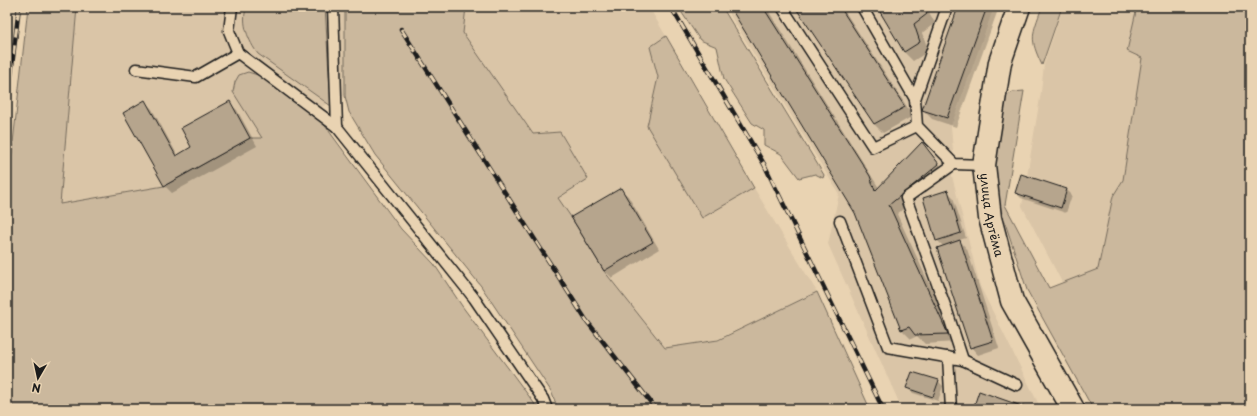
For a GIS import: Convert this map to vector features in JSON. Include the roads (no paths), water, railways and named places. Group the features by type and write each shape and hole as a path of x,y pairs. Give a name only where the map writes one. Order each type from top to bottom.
{"street":[{"name":"улица Артёма","path":"1019,7 1000,62 984,165 990,218 1012,301 1073,409"}],"lane":[{"path":"232,7 229,31 238,53 336,127 474,298 543,399 547,409"},
{"path":"333,7 336,127"},
{"path":"782,7 873,147 917,126"},
{"path":"862,7 915,99"},
{"path":"947,7 915,99 917,126 954,164"},
{"path":"136,69 196,77 238,53"},
{"path":"963,360 906,198 954,164 984,165"},
{"path":"840,221 888,347 963,360 1017,385"},
{"path":"948,357 951,409"}],"railway":[{"path":"7,108 19,7"},
{"path":"671,7 764,164 883,409"},
{"path":"401,29 586,320 656,409"}]}
